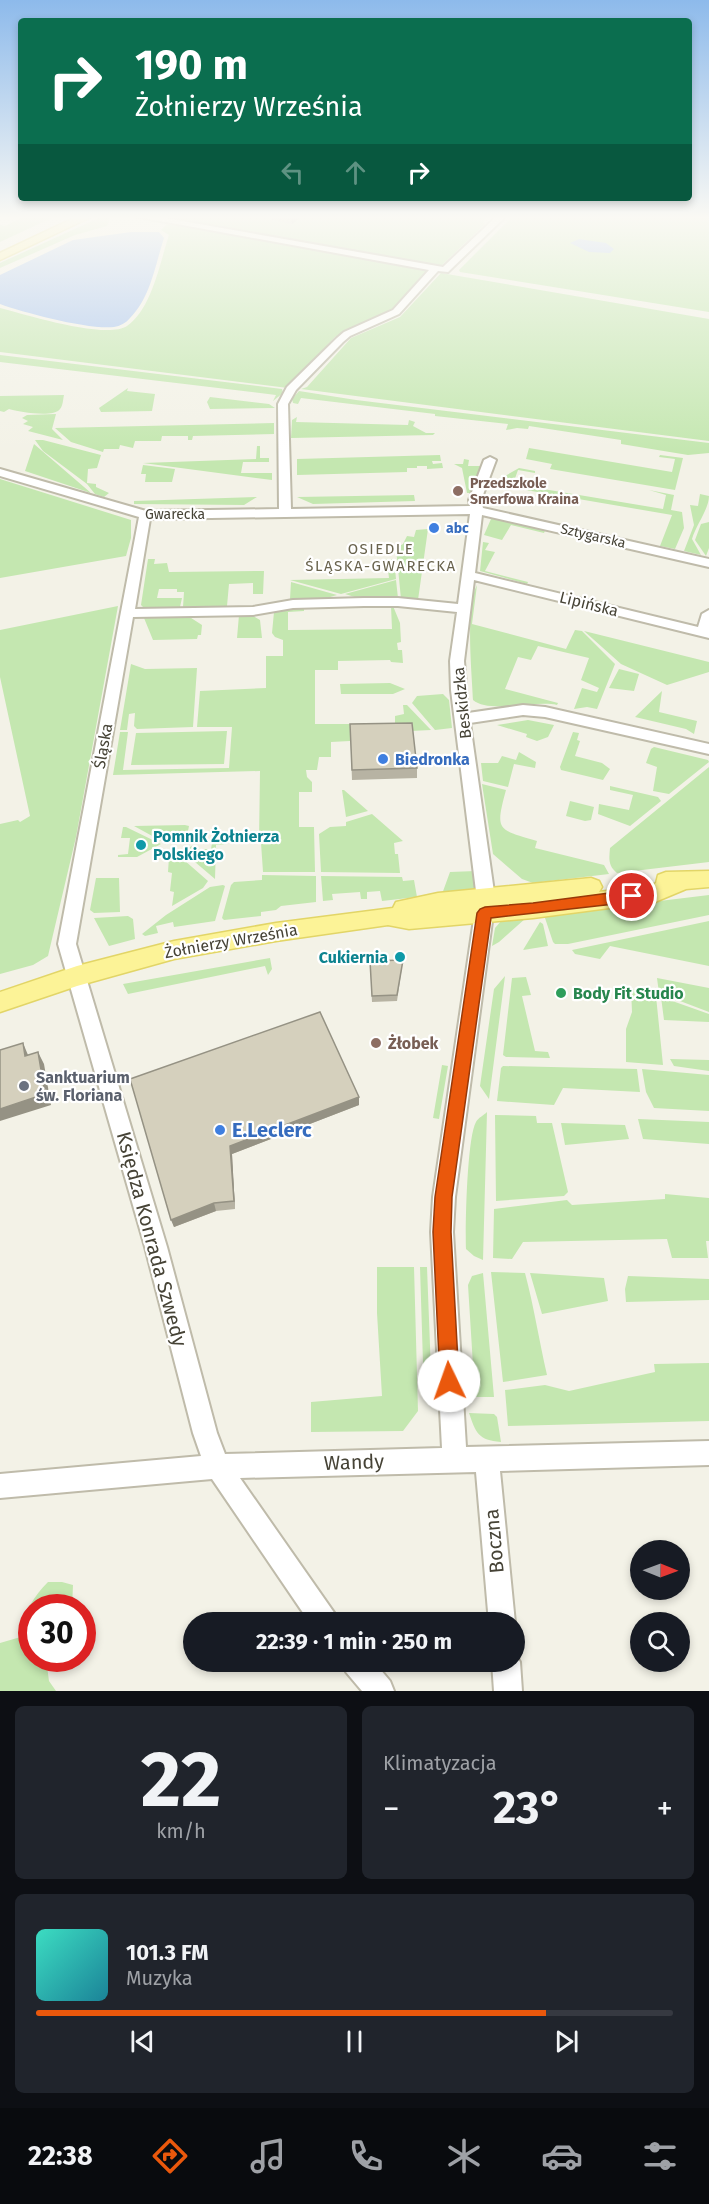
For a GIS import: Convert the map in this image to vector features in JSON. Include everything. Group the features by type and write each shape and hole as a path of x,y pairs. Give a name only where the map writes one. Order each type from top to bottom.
{"main road":[{"name":"Żołnierzy Września","path":"0,1002 76,976 174,950 223,940 388,916 409,920 485,906 533,909 655,893 680,882 709,879"}],"street":[{"path":"285,512 283,404 291,389 347,334 396,312 413,295"},
{"name":"Beskidzka","path":"485,906 457,661 477,510 475,500 490,460"},
{"name":"Gwarecka","path":"0,472 145,515 477,510"},
{"name":"Sztygarska","path":"477,510 709,563"},
{"name":"Śląska","path":"76,976 67,944 145,515"},
{"name":"Lipińska","path":"469,575 706,633"},
{"path":"127,613 253,610 293,604 398,602 464,609"},
{"path":"706,633 709,614"},
{"path":"462,719 524,710 545,712 709,749"},
{"path":"455,1460 442,1232 444,1197 485,906"},
{"name":"Księdza Konrada Szwedy","path":"76,976 156,1247 205,1433 218,1467 318,1612"},
{"name":"Wandy","path":"0,1486 218,1467 709,1453"},
{"name":"Boczna","path":"487,1460 501,1612"},
{"path":"364,1672 380,1691"},
{"path":"507,1672 508,1691"}],"green space":[{"path":"150,295 406,295 392,310 335,337 288,388 0,352 0,308 84,328 116,329 127,326 136,318"},
{"path":"421,295 569,295 709,319 709,441 301,389 307,387 351,338 400,317"},
{"path":"603,295 709,295 709,312"},
{"path":"0,355 282,389 283,393 273,401 276,395 0,362"},
{"path":"128,388 127,391 155,394 152,411 101,412 99,408"},
{"path":"299,391 709,443 709,453 688,455 621,444 621,440 529,426 528,429 506,430 508,424 435,416 435,414 301,398 298,404 293,403 292,399"},
{"path":"64,395 61,408 56,412 44,414 9,409 4,412 0,411 0,396"},
{"path":"210,397 269,404 275,408 210,409 207,402"},
{"path":"56,414 52,429 63,440 28,431 33,427 23,424 28,421 22,418 27,415"},
{"path":"297,417 296,422 408,425 409,420 415,422 413,426 426,433 435,433 433,435 291,438 292,420"},
{"path":"274,423 274,434 193,436 192,440 188,440 188,436 162,436 161,441 135,441 133,448 120,445 119,449 104,449 103,452 71,442 55,428"},
{"path":"35,440 101,455 97,468 88,469 87,483 96,484 96,487 109,493 104,497 95,494 87,484 43,451"},
{"path":"34,444 91,493 25,471"},
{"path":"257,446 260,446 260,458 269,458 269,462 243,462 241,473 272,473 272,480 143,463 256,459"},
{"path":"529,448 672,472 675,459 659,457 660,455 683,458 675,490 550,469 552,464 526,459"},
{"path":"440,455 441,461 432,461 433,464 442,463 443,468 427,469 427,466 417,466 417,468 407,468 407,472 297,475 297,459"},
{"path":"464,459 469,460 468,466 482,466 473,493 467,493 462,468 454,464 463,464"},
{"path":"143,465 175,469 172,482 145,482 146,474 141,474"},
{"path":"519,468 535,471 535,473 518,470 513,484 663,509 666,495 649,490 674,495 671,510 682,512 684,528 675,549 660,546 672,515 491,484"},
{"path":"0,479 131,520 131,538 126,556 0,578"},
{"path":"700,494 709,496 707,506 692,539 701,555 684,551 694,525 690,505 698,506"},
{"path":"414,495 415,501 313,504 297,497"},
{"path":"257,497 244,505 134,504 134,501"},
{"path":"491,519 546,528 544,533 511,525 502,540 484,535"},
{"path":"709,522 709,548 706,556 695,540 701,524"},
{"path":"428,529 418,600 401,599 396,548 403,544 407,536 414,537 416,530"},
{"path":"483,542 489,543 485,550 495,552 485,571 528,582 527,584 480,571"},
{"path":"148,559 155,559 154,564 167,563 169,572 264,571 263,594 253,594 253,583 229,584 227,606 183,607 184,592 177,592 177,589 159,589 157,598 182,598 180,607 143,607 141,605"},
{"path":"385,559 394,559 396,579 341,594 290,580 389,578"},
{"path":"396,580 398,598 358,598 345,594"},
{"path":"291,582 337,595 323,599 290,599"},
{"path":"477,585 472,624 566,649 575,630 582,631 615,664 597,709 587,707 574,709 582,688 597,692 599,688 581,680 589,658 538,646 531,660 518,657 505,689 558,703 557,705 490,706 473,700 470,624 473,595"},
{"path":"118,606 76,837 48,956 33,965 0,974 0,824 18,820 20,822 30,816 0,677 0,630"},
{"path":"391,606 400,623 401,642 397,643 398,650 402,650 403,663 390,660 338,661 338,670 315,670 315,724 395,724 395,716 404,714 403,705 407,705 431,730 350,734 350,741 331,742 331,757 319,757 317,770 306,770 307,777 312,782 312,792 299,792 299,827 314,827 315,872 263,872 261,843 259,842 260,771 113,775 120,732 128,732 123,770 229,768 232,727 197,727 200,691 266,688 266,656 283,656 283,640 272,633 274,612 289,607 304,607 304,611 288,612 288,630 392,629"},
{"path":"239,615 253,616 260,620 262,638 237,638"},
{"path":"188,616 202,625 201,635 198,635 197,639 153,640 144,618"},
{"path":"584,631 709,662 709,672 667,685 621,664"},
{"path":"131,664 145,669 197,668 193,727 137,729 134,726 135,713 129,714 127,730 120,730"},
{"path":"619,669 639,674 634,691 609,688"},
{"path":"390,683 405,689 393,694 341,694 340,684"},
{"path":"662,691 659,712 697,721 694,734 686,729 635,717"},
{"path":"443,694 449,700 452,728 435,730 412,703 417,696"},
{"path":"528,720 554,725 548,737 537,741 526,737 527,734 497,725"},
{"path":"227,731 224,764 131,765 136,733"},
{"path":"573,732 579,733 577,740 580,741 575,756 602,763 610,769 603,780 561,770 560,767"},
{"path":"654,747 709,762 669,794 653,791 657,767 646,763"},
{"path":"519,752 536,762 535,768 514,764 508,787 483,781 481,763 498,763 502,756 516,760"},
{"path":"709,767 709,862 617,873 610,862 610,848"},
{"path":"482,784 506,790 500,821 507,830 537,841 535,848 604,865 609,874 533,883 522,879 493,854"},
{"path":"610,786 658,797 661,801 630,826 598,814 599,804 629,810 633,795 610,790"},
{"path":"342,790 344,790 368,811 346,817"},
{"path":"570,801 594,807 591,820 585,821 566,816"},
{"path":"372,814 403,841 394,843 400,873 321,872 319,834 330,827 346,826 346,822"},
{"path":"134,826 189,826 188,831 165,843"},
{"path":"123,827 161,844 137,857 118,857 118,855 128,854 130,838 121,838"},
{"path":"226,842 226,844 216,845 215,879 182,851 194,845 194,849 211,849 212,843"},
{"path":"176,853 208,881 203,888 172,906 174,892 170,891 172,873 168,872 169,857"},
{"path":"476,871 476,884 472,892 442,894 450,872"},
{"path":"262,875 316,876 316,902 281,906 276,910 261,912 261,916 224,920 222,918 231,885 234,882 262,880"},
{"path":"321,876 402,877 403,881 414,880 417,897 382,901 380,891 367,892 367,899 361,899 360,892 332,894 333,900 323,901"},
{"path":"96,878 119,878 120,912 94,913 90,910"},
{"path":"225,886 215,921 174,927 173,922 156,926 158,933 145,936 142,934 166,915 210,887"},
{"path":"709,895 709,915 568,944 553,942 544,915"},
{"path":"128,916 133,919 135,939 109,946 94,918"},
{"path":"526,918 492,946 495,928 502,920"},
{"path":"709,921 709,966 610,946 600,959 575,954 572,950"},
{"path":"540,922 543,924 548,946 523,950"},
{"path":"270,958 272,969 268,975 265,966 128,994 123,984"},
{"path":"505,976 489,1099 480,1086 494,989"},
{"path":"526,977 531,995 522,996 535,1051 548,1052 550,1058 506,1057 503,1055 512,978"},
{"path":"657,978 709,988 709,1012 659,993"},
{"path":"631,988 656,996 663,1065 626,1062 626,1029 632,1012"},
{"path":"661,997 709,1014 709,1022 664,1020"},
{"path":"670,1059 709,1060 709,1071 674,1066"},
{"path":"442,1065 448,1066 439,1119 433,1118"},
{"path":"503,1066 637,1069 640,1092 563,1088 554,1105 497,1101"},
{"path":"642,1069 709,1075 709,1111 654,1108 646,1092"},
{"path":"487,1112 483,1260 466,1249 466,1204 473,1131 477,1121"},
{"path":"495,1115 536,1116 537,1123 552,1123 568,1192 564,1196 496,1201"},
{"path":"638,1119 709,1122 709,1144 643,1139"},
{"path":"561,1123 625,1125 629,1139 565,1145"},
{"path":"665,1194 709,1198 709,1241 706,1241 708,1258 672,1258 667,1239 523,1242 512,1259 493,1258 494,1209 567,1200 572,1205 665,1199"},
{"path":"377,1267 414,1267 418,1411 403,1431 311,1432 311,1402 382,1396"},
{"path":"420,1267 427,1267 432,1398 424,1395"},
{"path":"491,1272 525,1273 547,1375 503,1382"},
{"path":"483,1273 494,1397 465,1397 474,1381 468,1285 472,1276"},
{"path":"530,1273 604,1278 608,1301 542,1314"},
{"path":"628,1276 709,1279 709,1300 626,1302 625,1289"},
{"path":"709,1363 709,1421 508,1426 505,1390 545,1385 569,1391 655,1372 654,1364"},
{"path":"469,1413 494,1414 497,1417 501,1442 487,1439 479,1434"},
{"path":"48,1582 73,1585 73,1594 38,1594"},
{"path":"18,1638 18,1672 48,1672 49,1681 56,1691 0,1691 0,1643"}],"water":[{"path":"0,295 146,295 130,318 114,327 74,323 0,304"}],"building":[{"name":"Biedronka","path":"412,723 417,768 352,770 350,724"},
{"path":"403,960 397,995 372,996 370,961"},
{"name":"E.Leclerc","path":"320,1012 359,1097 230,1146 234,1201 214,1203 171,1220 130,1079"},
{"name":"Sanktuarium św. Floriana","path":"23,1043 25,1056 38,1052 45,1094 0,1109 0,1050"}],"place":[{"name":"Przedszkole Smerfowa Kraina","path":"458,491"},
{"name":"abc","path":"434,528"},
{"name":"Biedronka","path":"383,759"},
{"name":"Pomnik Żołnierza Polskiego","path":"141,845"},
{"name":"Cukiernia","path":"400,957"},
{"name":"Body Fit Studio","path":"561,993"},
{"name":"Żłobek","path":"376,1043"},
{"name":"Sanktuarium św. Floriana","path":"24,1086"},
{"name":"E.Leclerc","path":"220,1130"}],"district":[{"name":"OSIEDLE ŚLĄSKA-GWARECKA","path":"381,558"}],"route":[{"path":"449,1381 442,1232 444,1197 456,1101 485,913 632,896"}]}
